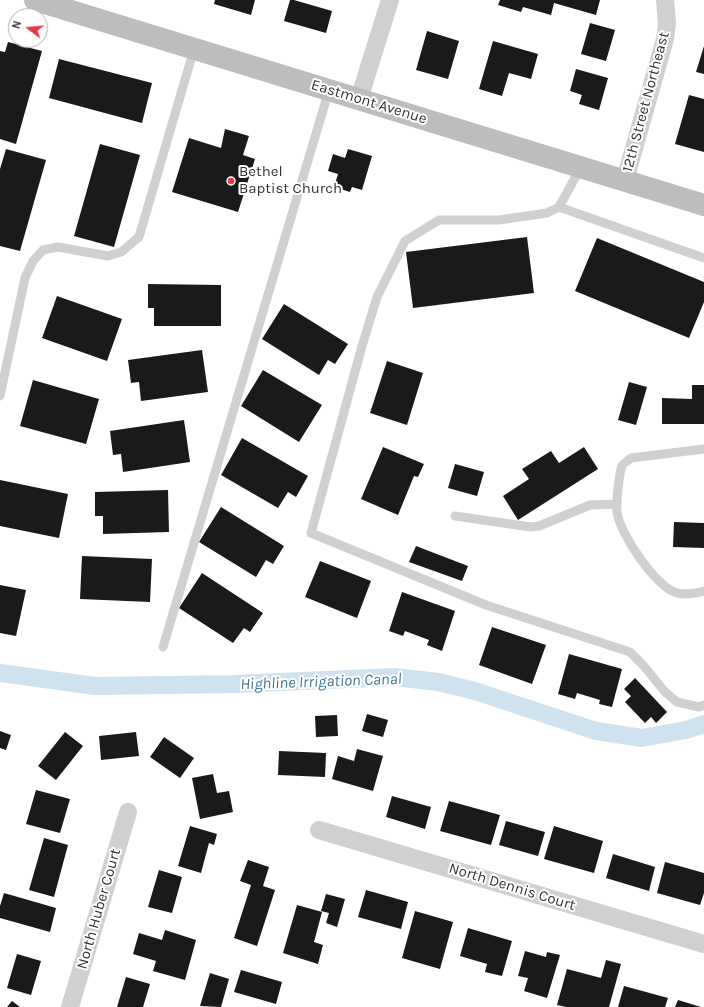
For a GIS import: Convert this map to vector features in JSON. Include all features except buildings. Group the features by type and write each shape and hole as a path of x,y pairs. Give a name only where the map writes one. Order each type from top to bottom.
{"main road":[{"name":"Eastmont Avenue","path":"34,0 704,205"}],"street":[{"path":"359,99 390,0"},
{"name":"12th Street Northeast","path":"625,180 665,39 667,23 665,0"},
{"name":"North Huber Court","path":"70,1007 128,812"},
{"name":"North Dennis Court","path":"319,830 704,944"}],"lane":[{"path":"0,396 25,278 33,261 43,250 58,246 108,256 121,252 139,237 194,49"},
{"path":"163,647 329,90"},
{"path":"581,167 559,207 547,213 499,220 439,220 405,241 377,297 362,346 311,533 486,605 630,652 643,665 665,692 677,702 699,707 704,705"},
{"path":"559,207 704,258"},
{"path":"704,449 631,458 622,466 619,479 617,504 617,512 623,530 632,548 663,585 677,593 692,594 704,591"},
{"path":"456,516 531,527 551,522 590,506 617,504"}],"waterway":[{"name":"Highline Irrigation Canal","path":"0,673 95,686 235,684 395,677 438,682 475,691 596,731 642,738 686,730 704,724"}],"place":[{"name":"Bethel Baptist Church","path":"231,181"}]}
